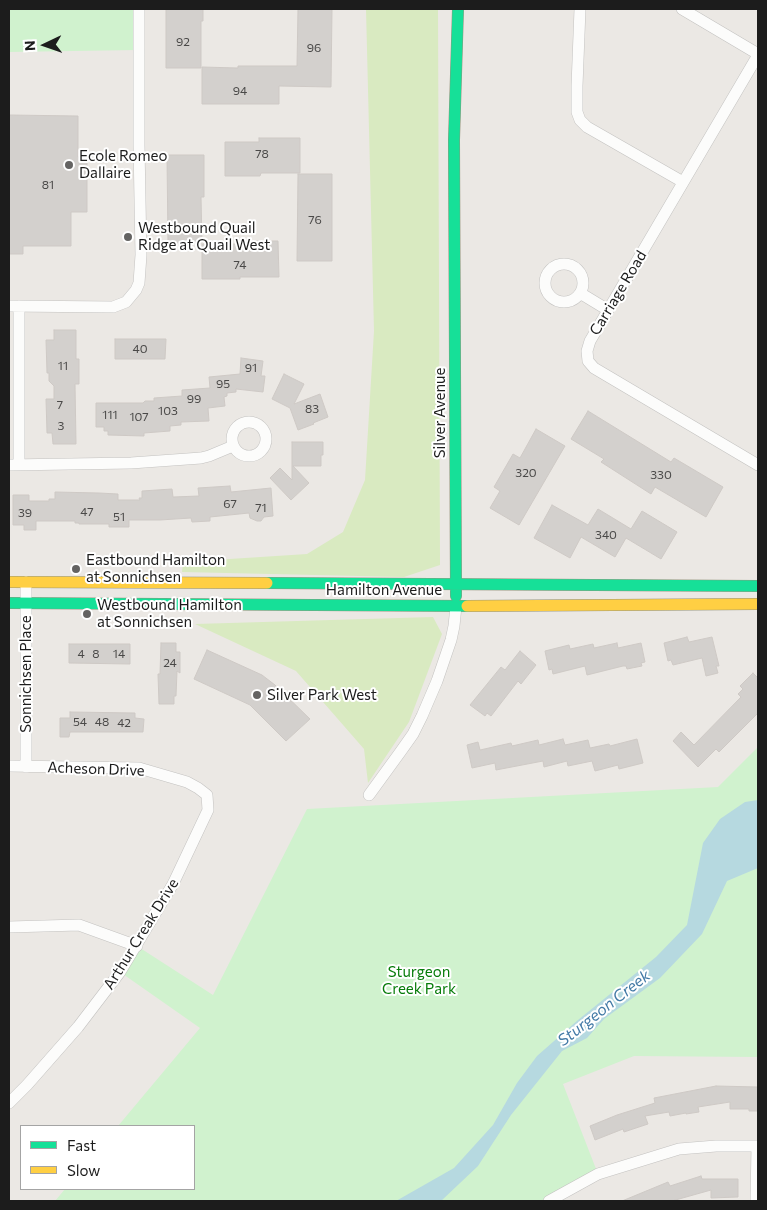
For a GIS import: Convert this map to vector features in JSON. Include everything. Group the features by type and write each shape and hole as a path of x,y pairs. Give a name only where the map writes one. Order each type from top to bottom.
{"street":[{"path":"139,9 139,284 131,297 122,304 113,307 14,306 14,465 123,464 175,460 209,456 234,446"},
{"name":"Silver Avenue","path":"369,794 413,734 437,681 454,626 456,585 454,131 458,9"},
{"path":"580,9 577,86 577,112 580,120 587,127 683,182"},
{"path":"682,9 758,55"},
{"name":"Carriage Road","path":"758,55 590,341 587,358 594,368 758,465"},
{"path":"580,293 608,310"},
{"name":"Hamilton Avenue","path":"9,582 758,586"},
{"name":"Sonnichsen Place","path":"26,582 26,766"},
{"name":"Hamilton Avenue","path":"9,603 456,606 758,604"},
{"name":"Acheson Drive","path":"9,766 139,768 187,782 207,795"},
{"name":"Arthur Creak Drive","path":"9,1103 78,1027 120,972 137,946 173,884 204,820 208,810 207,795"},
{"path":"9,927 79,925 137,946"},
{"path":"550,1201 598,1174 679,1149 716,1146 758,1146 756,1201"},
{"path":"567,1190 573,1201"}],"green space":[{"path":"9,9 139,9 138,50 9,52"},
{"path":"366,9 438,9 440,565 404,577 182,572 183,562 307,554 343,532 365,480 374,331"},
{"path":"433,617 442,634 409,722 368,783 364,749 296,671 195,624"},
{"name":"Sturgeon Creek Park","path":"758,747 758,1057 634,1056 563,1084 598,1174 549,1201 55,1201 64,1190 195,1190 195,1125 119,1125 200,1028 120,972 137,946 213,995 307,809 718,787"}],"water":[{"name":"Sturgeon Creek","path":"758,800 758,868 727,881 702,934 660,978 604,1019 587,1038 562,1051 511,1115 478,1166 441,1201 396,1201 454,1168 493,1125 517,1083 537,1056 656,957 687,925 703,843 720,819 745,802"}],"building":[{"path":"166,9 203,9 203,21 201,21 201,68 166,68"},
{"path":"298,9 332,9 331,87 279,86 279,104 202,104 202,67 297,66"},
{"path":"9,115 78,116 78,157 87,157 87,212 71,212 71,246 23,246 23,254 9,254"},
{"path":"259,138 300,138 300,173 261,173 260,176 225,176 225,142 259,142"},
{"path":"167,155 204,155 204,197 201,197 202,243 168,243"},
{"path":"298,174 332,174 332,261 297,261"},
{"path":"241,241 278,241 279,277 202,279 202,244 240,244"},
{"path":"54,330 76,330 76,359 79,359 79,384 75,384 76,444 53,444 52,433 47,433 46,399 54,399 54,386 49,381 49,373 47,373 46,340 54,340"},
{"path":"115,339 166,339 165,359 115,359"},
{"path":"241,358 263,361 261,376 265,376 263,392 236,389 236,392 227,393 227,396 224,397 225,406 208,408 209,421 181,422 181,425 170,426 170,431 144,433 144,436 108,435 108,431 104,431 104,427 96,427 96,403 143,403 145,401 154,401 154,398 182,396 182,390 210,388 209,377 240,374"},
{"path":"284,374 304,384 294,404 320,394 328,417 298,430 290,408 272,399"},
{"path":"588,411 671,462 674,458 723,487 706,517 655,487 651,494 601,462 604,459 571,439"},
{"path":"536,429 565,446 519,525 490,508 500,491 494,487 513,454 520,458"},
{"path":"292,442 323,442 323,455 321,455 321,466 293,466 309,483 291,500 270,478 280,468 292,480"},
{"path":"230,486 231,492 271,488 273,516 264,517 261,521 250,518 249,513 210,517 210,521 192,522 191,518 129,520 129,527 109,527 109,524 79,524 75,523 75,521 36,521 36,530 24,530 24,525 13,525 13,495 29,495 29,501 49,501 49,499 55,499 55,492 99,493 118,494 118,500 140,500 139,498 142,498 142,491 172,489 173,497 199,496 198,488"},
{"path":"552,505 588,525 598,509 631,529 642,511 677,532 661,559 626,538 615,557 581,537 570,558 534,538"},
{"path":"687,637 689,642 712,637 719,666 716,666 718,673 706,676 702,658 673,665 671,660 668,661 664,643"},
{"path":"161,643 176,643 176,652 180,652 180,673 177,671 174,704 159,704 158,674 160,674"},
{"path":"617,643 618,648 641,643 645,662 641,663 642,666 627,669 626,666 623,666 587,675 585,666 553,674 552,669 549,670 545,651 569,645 570,649 593,644 594,648"},
{"path":"69,644 130,644 130,664 69,663"},
{"name":"Silver Park West","path":"207,650 262,675 310,719 286,741 250,705 194,679"},
{"path":"520,651 536,665 521,684 518,681 491,716 487,713 485,716 470,705 501,667 505,670"},
{"path":"753,673 758,678 758,713 719,752 716,749 698,767 673,741 681,732 694,745 741,697 738,694 743,689 740,686"},
{"path":"70,712 135,713 135,718 144,719 143,732 70,732 69,737 60,737 60,718 70,718"},
{"path":"563,739 565,745 588,740 590,748 609,744 610,746 637,739 643,763 619,769 618,765 595,771 592,761 568,766 567,761 544,767 543,761 496,770 495,763 472,768 467,745 478,742 480,750 511,743 512,746 538,740 539,745"},
{"path":"716,1086 758,1087 758,1111 730,1109 730,1102 698,1107 699,1112 670,1116 669,1112 645,1116 648,1124 624,1132 623,1129 595,1140 590,1126 655,1103 654,1098"},
{"path":"701,1176 702,1179 738,1179 738,1197 711,1198 711,1190 672,1201 622,1201 668,1182 670,1186"}],"traffic: fast":[{"path":"456,596 454,140 458,9"},
{"path":"267,583 758,586"},
{"path":"9,603 467,606"}],"traffic: slow":[{"path":"9,582 267,583"},
{"path":"467,606 758,604"}],"place":[{"name":"Ecole Romeo Dallaire","path":"69,165"},
{"name":"Westbound Quail Ridge at Quail West","path":"128,237"},
{"name":"Eastbound Hamilton at Sonnichsen","path":"76,569"},
{"name":"Westbound Hamilton at Sonnichsen","path":"87,614"},
{"name":"Silver Park West","path":"257,695"}]}
